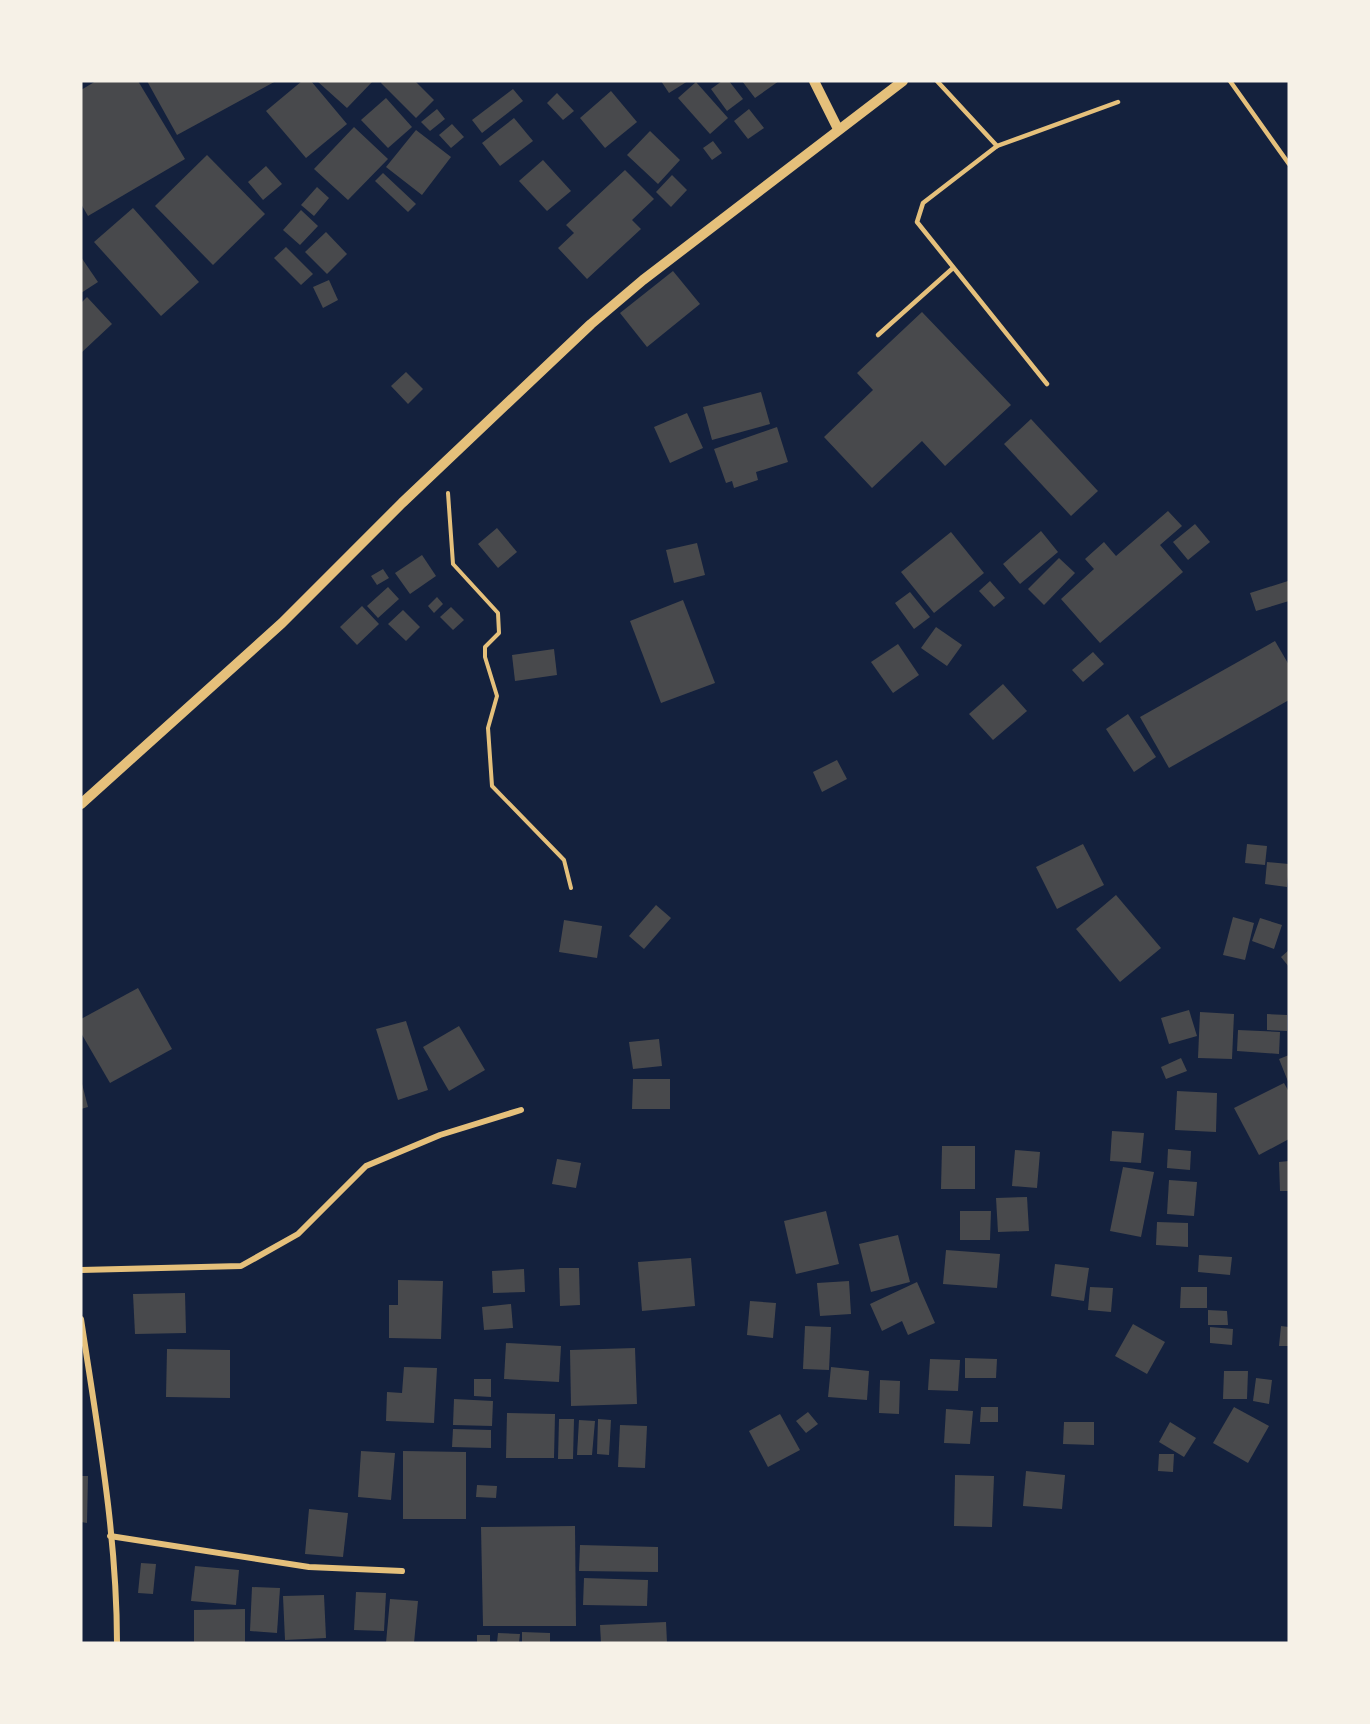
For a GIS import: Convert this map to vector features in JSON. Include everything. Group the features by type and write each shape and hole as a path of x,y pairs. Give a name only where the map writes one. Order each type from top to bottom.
{"street":[{"path":"814,81 838,129"},
{"path":"81,804 282,623 445,462 591,324 643,280 903,81"},
{"path":"81,1270 241,1266 298,1234 366,1166 440,1135 521,1110"},
{"path":"81,1319 106,1479 117,1592 117,1643"},
{"path":"110,1536 309,1567 402,1571"}],"lane":[{"path":"937,81 997,146"},
{"path":"1230,81 1289,165"},
{"path":"1047,384 917,222 923,203 997,146 1118,102"},
{"path":"878,334 953,268"}],"path":[{"path":"445,462 453,564 498,613 499,633 485,648 485,657 497,696 488,728 492,786 564,860 571,888"}],"building":[{"path":"96,81 138,81 185,159 88,216 81,204 81,90"},
{"path":"147,81 276,81 177,135"},
{"path":"302,81 311,81 347,124 306,158 266,111"},
{"path":"317,81 373,81 347,108"},
{"path":"382,81 415,81 434,100 416,118 381,83"},
{"path":"661,81 688,81 669,93"},
{"path":"722,81 729,81 743,99 727,111 711,89"},
{"path":"742,81 779,81 755,98"},
{"path":"696,82 728,118 710,134 678,98"},
{"path":"513,89 523,101 482,133 472,120"},
{"path":"611,91 637,122 605,148 580,118"},
{"path":"557,93 574,111 563,120 547,103"},
{"path":"386,98 412,127 388,148 361,120"},
{"path":"437,109 445,119 430,131 421,122"},
{"path":"749,109 764,128 748,139 734,121"},
{"path":"514,118 533,141 500,166 482,143"},
{"path":"452,124 464,137 451,148 439,135"},
{"path":"354,127 388,159 348,200 314,169"},
{"path":"416,130 451,157 422,195 386,167"},
{"path":"650,131 680,160 658,184 627,155"},
{"path":"713,141 722,153 712,160 703,148"},
{"path":"207,155 265,214 213,265 155,206"},
{"path":"543,160 571,191 547,211 519,181"},
{"path":"266,166 282,184 263,200 248,182"},
{"path":"625,170 654,199 632,220 641,229 587,279 558,248 574,233 566,225"},
{"path":"383,173 416,204 408,212 375,181"},
{"path":"672,175 687,190 671,207 656,192"},
{"path":"317,187 329,198 314,216 301,205"},
{"path":"133,208 199,282 161,316 94,242"},
{"path":"301,210 318,226 300,245 283,230"},
{"path":"326,232 347,254 327,274 305,252"},
{"path":"286,247 313,274 301,285 274,258"},
{"path":"81,257 98,282 81,293"},
{"path":"673,271 700,304 647,347 620,313"},
{"path":"329,280 338,300 323,308 313,287"},
{"path":"87,297 112,324 81,353 81,303"},
{"path":"922,312 1011,405 945,466 922,441 872,488 824,437 873,390 857,373"},
{"path":"406,372 423,389 408,404 391,386"},
{"path":"761,392 770,424 712,440 703,407"},
{"path":"687,413 703,448 670,463 654,427"},
{"path":"1031,419 1098,491 1071,516 1004,444"},
{"path":"777,427 788,462 756,472 758,480 734,488 732,481 726,483 714,449"},
{"path":"1168,511 1182,526 1160,545 1183,572 1100,643 1061,599 1094,569 1085,559 1104,542 1116,556"},
{"path":"1195,524 1210,542 1188,560 1173,542"},
{"path":"497,528 517,552 498,568 478,544"},
{"path":"1041,531 1058,552 1020,584 1003,564"},
{"path":"951,532 984,573 934,613 901,572"},
{"path":"697,543 705,575 674,583 666,550"},
{"path":"422,555 436,576 410,594 395,573"},
{"path":"1059,558 1075,573 1044,605 1028,589"},
{"path":"383,569 389,578 377,585 371,576"},
{"path":"990,581 1005,598 994,607 979,591"},
{"path":"1288,581 1289,601 1256,611 1250,593"},
{"path":"388,587 399,599 378,618 367,606"},
{"path":"910,592 930,617 914,629 895,603"},
{"path":"437,597 443,604 434,613 428,606"},
{"path":"683,600 715,683 661,703 630,621"},
{"path":"362,606 379,624 357,645 340,627"},
{"path":"451,607 464,620 453,630 440,617"},
{"path":"403,610 420,627 406,641 388,624"},
{"path":"936,627 962,645 947,666 921,648"},
{"path":"1275,641 1289,665 1289,700 1169,768 1140,717"},
{"path":"898,644 919,675 893,693 871,662"},
{"path":"554,649 557,675 515,681 512,655"},
{"path":"1093,652 1104,664 1083,682 1072,670"},
{"path":"1003,684 1027,711 993,740 969,714"},
{"path":"1128,714 1156,757 1134,772 1106,729"},
{"path":"837,760 847,779 822,792 813,772"},
{"path":"1083,844 1104,885 1057,909 1036,867"},
{"path":"1247,844 1267,846 1265,865 1245,863"},
{"path":"1267,862 1289,864 1287,887 1265,884"},
{"path":"1116,895 1161,948 1120,982 1076,929"},
{"path":"656,905 671,918 644,949 629,936"},
{"path":"1233,917 1254,923 1245,960 1223,955"},
{"path":"1260,918 1282,925 1274,949 1252,941"},
{"path":"564,920 602,926 597,958 559,952"},
{"path":"1289,950 1289,967 1281,957"},
{"path":"138,988 172,1049 110,1083 81,1033 81,1019"},
{"path":"1189,1010 1197,1036 1169,1044 1161,1018"},
{"path":"1200,1012 1234,1014 1232,1059 1198,1058"},
{"path":"1267,1014 1287,1015 1287,1031 1267,1030"},
{"path":"406,1021 428,1090 398,1100 376,1029"},
{"path":"459,1026 485,1070 449,1091 423,1047"},
{"path":"1238,1030 1280,1032 1279,1054 1237,1051"},
{"path":"659,1039 662,1066 633,1069 629,1042"},
{"path":"1289,1055 1289,1084 1279,1059"},
{"path":"1181,1058 1187,1071 1166,1079 1161,1067"},
{"path":"633,1079 670,1079 670,1109 632,1109"},
{"path":"81,1080 88,1107 81,1109"},
{"path":"1284,1083 1289,1092 1289,1139 1259,1155 1234,1108"},
{"path":"1177,1091 1217,1093 1216,1132 1175,1130"},
{"path":"1112,1131 1144,1133 1141,1163 1110,1161"},
{"path":"942,1146 975,1146 975,1189 941,1189"},
{"path":"1168,1149 1191,1151 1190,1170 1167,1168"},
{"path":"1015,1150 1040,1152 1037,1188 1012,1186"},
{"path":"557,1159 581,1163 576,1188 552,1184"},
{"path":"1289,1161 1289,1191 1280,1191 1279,1162"},
{"path":"1123,1167 1154,1172 1141,1237 1110,1231"},
{"path":"1169,1180 1197,1182 1194,1216 1167,1214"},
{"path":"1027,1197 1029,1231 998,1232 996,1198"},
{"path":"826,1211 839,1264 796,1274 784,1221"},
{"path":"960,1211 991,1211 990,1240 960,1240"},
{"path":"1157,1222 1188,1223 1188,1247 1156,1245"},
{"path":"898,1235 910,1282 871,1292 859,1244"},
{"path":"946,1250 1000,1254 997,1288 943,1284"},
{"path":"1199,1255 1232,1257 1230,1275 1198,1272"},
{"path":"691,1258 695,1306 642,1311 638,1262"},
{"path":"1055,1264 1089,1268 1084,1301 1051,1296"},
{"path":"559,1268 579,1268 580,1305 560,1306"},
{"path":"524,1269 525,1292 493,1293 492,1271"},
{"path":"398,1280 443,1281 441,1339 389,1338 389,1305 398,1305"},
{"path":"849,1281 851,1314 820,1316 817,1283"},
{"path":"917,1282 935,1323 908,1335 902,1321 882,1331 870,1304"},
{"path":"1090,1287 1113,1288 1111,1312 1088,1310"},
{"path":"1181,1287 1207,1287 1207,1308 1180,1308"},
{"path":"185,1293 186,1333 135,1334 133,1294"},
{"path":"750,1301 776,1303 773,1338 747,1335"},
{"path":"511,1304 513,1328 484,1330 482,1307"},
{"path":"1208,1310 1227,1311 1228,1325 1208,1325"},
{"path":"1133,1324 1165,1342 1147,1374 1115,1356"},
{"path":"805,1326 831,1327 829,1370 803,1369"},
{"path":"1281,1326 1289,1327 1289,1346 1279,1346"},
{"path":"1210,1327 1233,1329 1232,1345 1210,1343"},
{"path":"506,1343 561,1346 559,1382 504,1379"},
{"path":"635,1348 637,1404 571,1406 570,1350"},
{"path":"167,1349 230,1350 230,1398 166,1397"},
{"path":"965,1358 997,1359 996,1378 965,1378"},
{"path":"930,1359 960,1360 958,1391 928,1390"},
{"path":"404,1367 437,1368 434,1423 386,1421 387,1392 402,1393"},
{"path":"831,1367 869,1371 867,1400 828,1397"},
{"path":"1224,1371 1248,1371 1247,1399 1223,1399"},
{"path":"1256,1378 1272,1380 1269,1404 1253,1401"},
{"path":"474,1379 491,1379 491,1397 474,1396"},
{"path":"880,1380 900,1381 899,1414 879,1413"},
{"path":"454,1399 493,1401 492,1426 453,1425"},
{"path":"981,1407 998,1407 998,1422 980,1422"},
{"path":"1234,1407 1269,1426 1248,1463 1213,1443"},
{"path":"946,1409 973,1411 970,1444 944,1443"},
{"path":"808,1412 818,1424 806,1433 796,1421"},
{"path":"507,1413 555,1414 554,1458 506,1458"},
{"path":"780,1414 800,1450 768,1467 749,1431"},
{"path":"559,1419 574,1419 573,1459 558,1459"},
{"path":"598,1419 611,1420 609,1455 597,1454"},
{"path":"579,1420 595,1421 592,1455 577,1455"},
{"path":"1064,1422 1094,1422 1094,1445 1063,1444"},
{"path":"1170,1422 1196,1438 1184,1457 1159,1442"},
{"path":"620,1425 647,1426 645,1468 618,1467"},
{"path":"453,1429 491,1430 491,1448 452,1447"},
{"path":"361,1451 395,1453 391,1500 358,1497"},
{"path":"403,1451 466,1452 466,1519 403,1519"},
{"path":"1159,1454 1174,1454 1173,1472 1158,1471"},
{"path":"1026,1471 1065,1475 1062,1509 1023,1506"},
{"path":"955,1475 994,1476 992,1527 954,1526"},
{"path":"81,1476 88,1476 87,1523 81,1522"},
{"path":"477,1485 497,1486 496,1498 476,1497"},
{"path":"309,1509 348,1513 343,1557 305,1554"},
{"path":"575,1526 576,1626 483,1626 481,1527"},
{"path":"580,1545 658,1547 658,1572 579,1571"},
{"path":"141,1563 156,1564 153,1594 138,1593"},
{"path":"195,1566 239,1570 236,1605 191,1601"},
{"path":"584,1578 648,1580 647,1606 583,1605"},
{"path":"252,1587 280,1588 277,1633 250,1631"},
{"path":"356,1592 386,1593 384,1631 354,1630"},
{"path":"324,1595 326,1638 285,1640 283,1596"},
{"path":"390,1599 418,1601 414,1643 386,1643"},
{"path":"245,1609 245,1643 194,1643 194,1610"},
{"path":"666,1622 667,1643 601,1643 600,1625"},
{"path":"522,1632 550,1633 550,1643 522,1643"},
{"path":"498,1633 520,1634 519,1643 497,1643"},
{"path":"477,1635 490,1635 490,1643 477,1643"}]}
